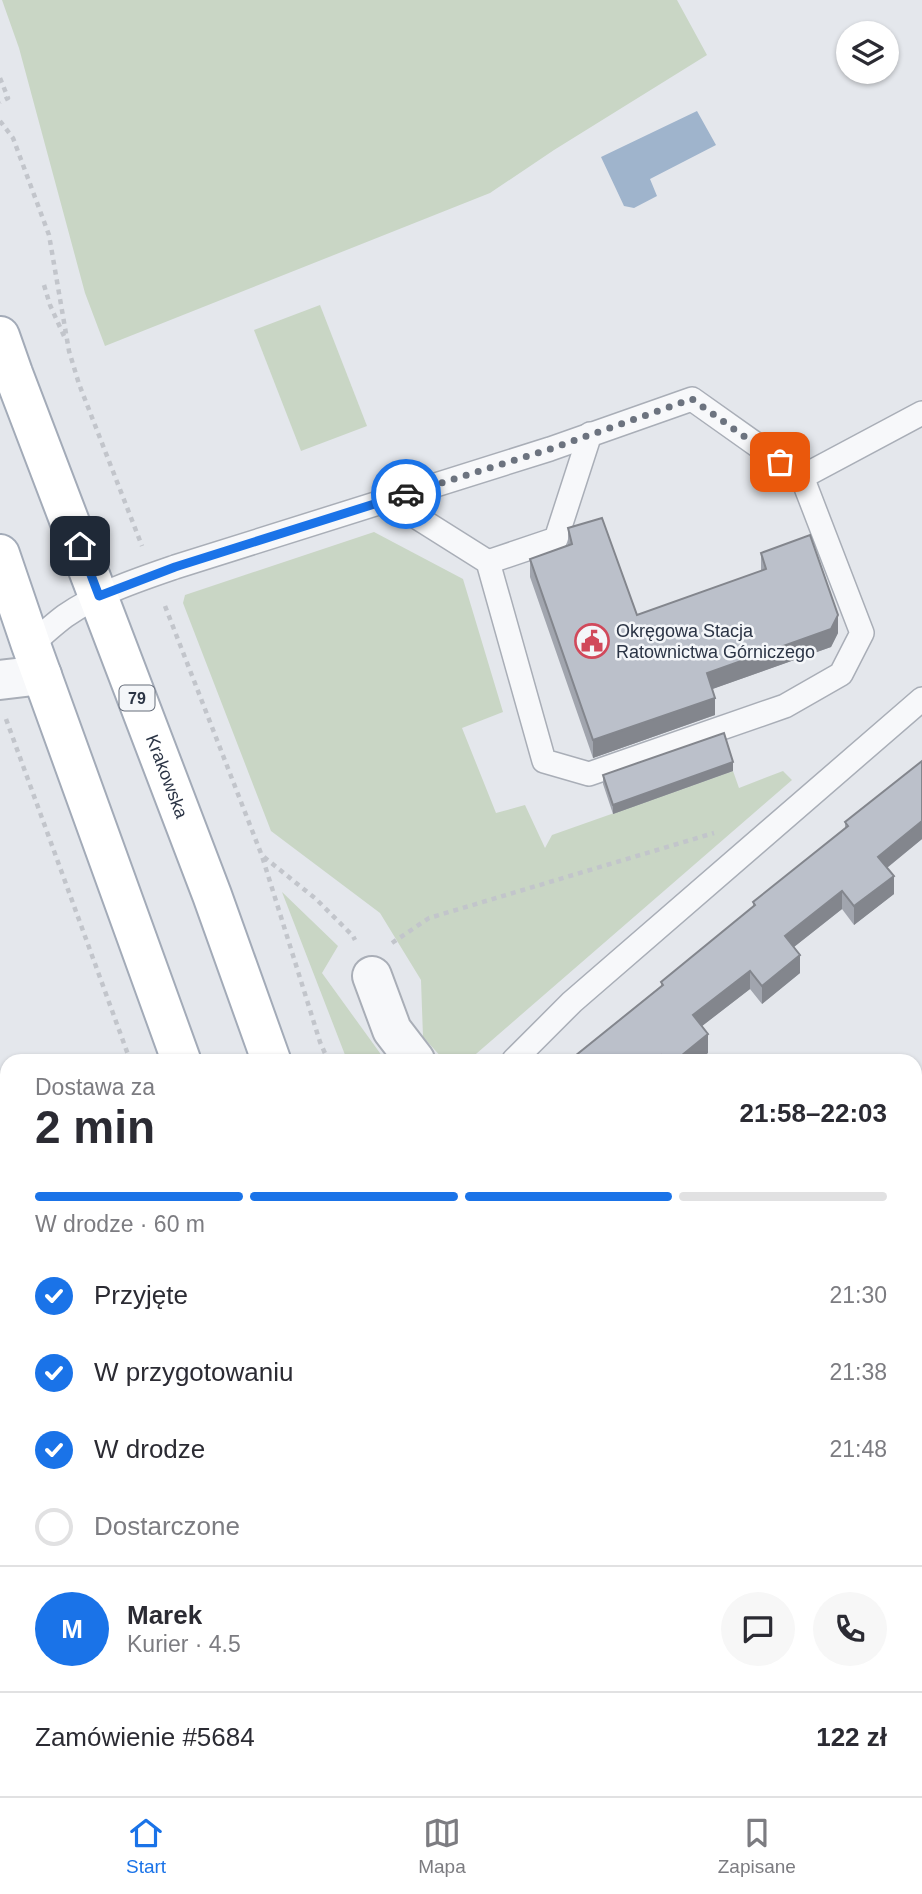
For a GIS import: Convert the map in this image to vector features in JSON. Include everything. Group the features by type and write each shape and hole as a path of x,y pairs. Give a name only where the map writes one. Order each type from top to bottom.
{"main road":[{"name":"Krakowska","path":"0,336 212,895 269,1054"},
{"path":"0,554 179,1054"}],"street":[{"path":"2,696 36,660"},
{"path":"372,976 392,1030 410,1054"}],"lane":[{"path":"36,660 64,617 99,596 153,574 388,499 590,435 692,399 802,477 862,633 841,674 785,706 589,774 544,761 488,562 388,499"},
{"path":"802,477 922,413"},
{"path":"488,562 556,538 590,435"},
{"path":"520,1054 572,1002 922,699"}],"path":[{"path":"0,78 8,98 0,102"},
{"path":"0,121 13,138 49,235 68,343 79,384 262,856 325,1054"},
{"path":"44,285 50,305 68,343"},
{"path":"2,696 128,1054"},
{"path":"372,976 394,941 429,918 721,831"},
{"path":"262,856 316,899 353,936 372,976"}],"green space":[{"path":"2,0 677,0 707,55 490,193 105,346 85,293 19,48"},
{"path":"320,305 367,426 301,451 254,330"},
{"path":"374,532 463,579 503,712 462,728 496,813 525,805 545,848 552,835 733,771 739,788 783,771 792,780 476,1054 439,1054 423,1037 421,980 380,913 271,831 183,603 185,595"},
{"path":"282,892 338,946 322,973 381,1054 345,1054"}],"water":[{"path":"697,111 716,145 650,179 657,196 634,208 624,206 601,157"}],"building":[{"path":"602,518 637,615 766,569 761,553 810,535 838,615 831,629 707,673 715,698 593,740 530,559 572,544 568,528"},
{"path":"724,733 733,762 613,805 603,775"},
{"path":"922,761 922,821 878,857 894,876 854,906 842,891 785,936 800,955 762,986 750,971 693,1015 708,1034 683,1054 577,1054 663,985 661,982 755,905 753,902 848,826 845,822"}],"way so far":[{"path":"406,494 550,449 692,399 780,462"}],"place":[{"name":"Okręgowa Stacja Ratownictwa Górniczego","path":"592,641"}],"route":[{"path":"80,546 99,596 153,574 406,494"}]}
